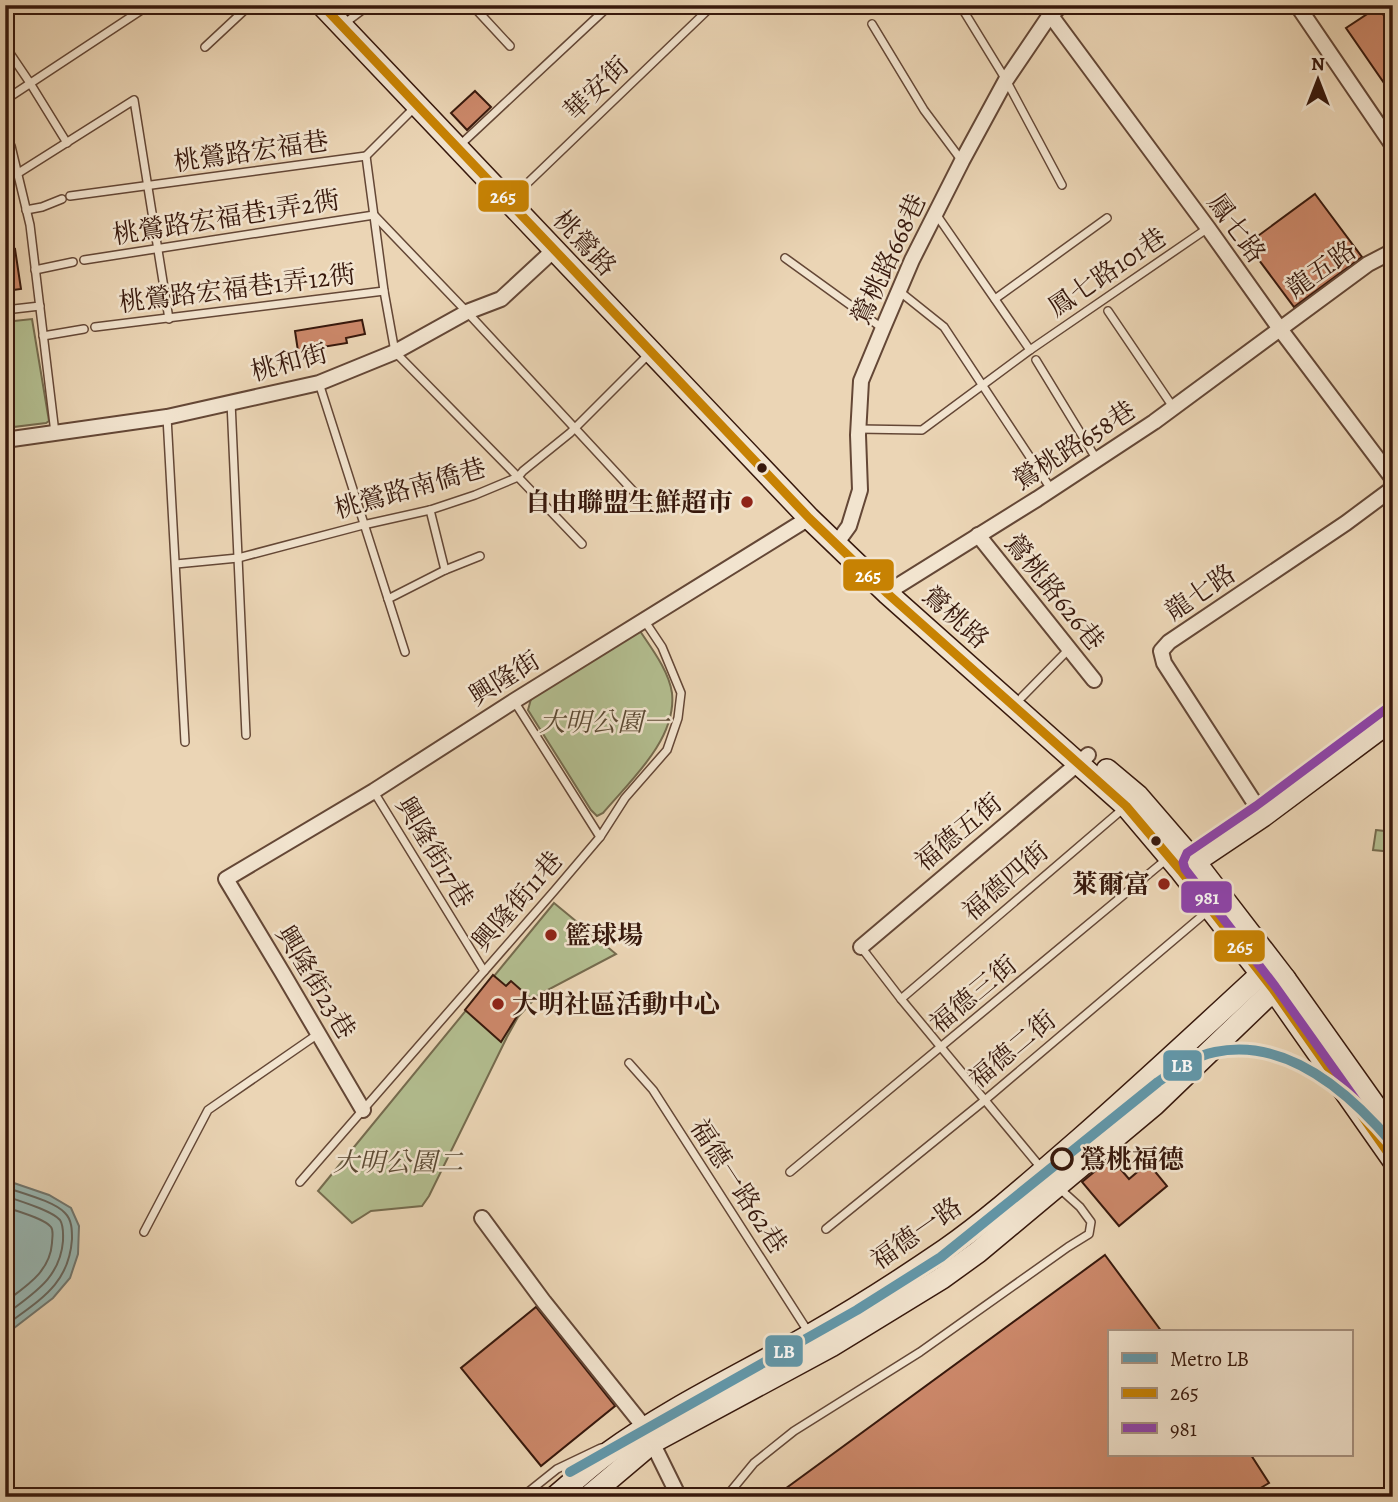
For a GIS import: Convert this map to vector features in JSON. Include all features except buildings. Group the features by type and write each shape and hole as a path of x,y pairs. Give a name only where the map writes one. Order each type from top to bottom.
{"main road":[{"name":"桃鶯路","path":"322,5 809,518"},
{"name":"鶯桃路","path":"809,518 832,522 840,539 892,590 1132,801 1217,903 1393,1131"},
{"name":"鶯桃路","path":"892,590 1022,697 1083,759"},
{"path":"1182,859 1263,816 1393,719"},
{"name":"鶯桃路","path":"1273,977 1393,1159"},
{"name":"福德一路","path":"555,1497 607,1453 831,1346 942,1279 978,1252 1146,1080 1273,977"},
{"name":"福德一路","path":"588,1497 645,1435 708,1391 864,1303 1050,1178"}],"street":[{"name":"鶯桃路668巷","path":"840,539 849,526 860,490 858,429 861,381 883,328 912,260 1006,80 1046,10 1062,5"},
{"path":"1297,5 1393,146"},
{"name":"鳳七路","path":"1046,10 1393,479"},
{"name":"桃和街","path":"5,440 167,417 319,383 396,352 467,312 501,299 554,250"},
{"name":"龍五路","path":"1280,329 1368,264 1393,251"},
{"name":"鶯桃路658巷","path":"892,590 1097,460 1280,329"},
{"name":"龍七路","path":"1263,816 1164,663 1161,651 1169,642 1346,523 1393,488"},
{"name":"興隆街","path":"226,879 373,791 809,518"},
{"name":"鶯桃路626巷","path":"978,535 1094,680"},
{"name":"福德五街","path":"861,947 1083,759"},
{"name":"興隆街23巷","path":"226,879 363,1110"},
{"path":"482,1218 645,1435 678,1497"}],"lane":[{"path":"5,100 149,5"},
{"path":"205,47 250,5"},
{"path":"342,26 369,5"},
{"path":"472,5 510,46"},
{"path":"457,148 610,5"},
{"name":"華安街","path":"508,202 713,5"},
{"path":"960,5 1006,80 1062,185"},
{"path":"872,24 924,110 962,162"},
{"path":"5,46 67,143"},
{"path":"5,174 20,172 134,100 169,318"},
{"name":"桃鶯路宏福巷","path":"26,210 66,197 366,156 417,105"},
{"path":"11,146 30,225 55,434"},
{"path":"366,156 384,290 396,352 582,544"},
{"path":"935,214 1030,350"},
{"path":"374,215 647,506"},
{"name":"桃鶯路宏福巷1弄2衖","path":"84,260 374,215"},
{"path":"995,299 1107,218"},
{"name":"鳳七路101巷","path":"858,429 922,430 1030,350 1208,228"},
{"path":"785,258 883,328"},
{"path":"35,270 73,262"},
{"name":"桃鶯路宏福巷1弄12衖","path":"95,327 384,290"},
{"path":"899,291 944,327 1051,490"},
{"path":"5,310 40,306"},
{"path":"1108,311 1173,408"},
{"path":"43,336 85,329"},
{"name":"桃鶯路南僑巷","path":"176,564 238,558 430,510 519,477 575,428 651,353"},
{"path":"1036,360 1097,460"},
{"path":"319,383 405,652"},
{"path":"231,402 246,735"},
{"path":"167,417 184,742"},
{"path":"430,510 445,570"},
{"path":"388,598 480,556"},
{"name":"興隆街11巷","path":"300,1182 600,837 625,798 667,750 678,718 681,693 662,647 645,620"},
{"path":"1022,697 1069,649"},
{"path":"514,701 600,837"},
{"name":"興隆街17巷","path":"373,791 484,971"},
{"name":"福德四街","path":"901,999 1132,801"},
{"name":"福德三街","path":"790,1172 941,1048 1182,859"},
{"name":"福德二街","path":"826,1228 985,1100 1217,903"},
{"path":"726,1497 754,1463 794,1431 920,1352 1089,1234 1091,1228 1091,1222 1080,1207 1050,1178 861,947"},
{"path":"145,1231 208,1110 318,1034"},
{"name":"福德一路62巷","path":"629,1063 653,1090 810,1335"},
{"path":"522,1497 557,1469 589,1452 645,1435"}],"green space":[{"path":"32,319 49,421 5,428 5,322"},
{"name":"大明公園一","path":"640,631 667,677 672,693 672,710 667,727 650,758 603,813 597,816 528,710 531,699"},
{"path":"1376,830 1393,832 1393,852 1373,850"},
{"name":"大明公園二","path":"554,903 616,954 538,995 518,1017 422,1206 371,1211 352,1223 318,1191"}],"water":[{"path":"5,1180 49,1195 71,1208 79,1226 78,1254 70,1278 53,1298 5,1335"}],"metro line":[{"name":"LB","path":"570,1472 857,1310 941,1257 1158,1082 1200,1057 1215,1052 1242,1050 1267,1053 1292,1061 1337,1089 1393,1144"}],"transit line":[{"name":"265","path":"322,5 809,518 888,594 1126,806 1181,871 1273,989 1393,1160"},
{"name":"981","path":"1383,1138 1275,986 1185,869 1183,862 1187,853 1256,806 1386,709"}],"place":[{"name":"自由聯盟生鮮超市","path":"747,502"},
{"name":"萊爾富","path":"1164,884"},
{"name":"籃球場","path":"551,935"},
{"name":"大明社區活動中心","path":"498,1004"},
{"name":"鶯桃福德","path":"1062,1159"}]}
